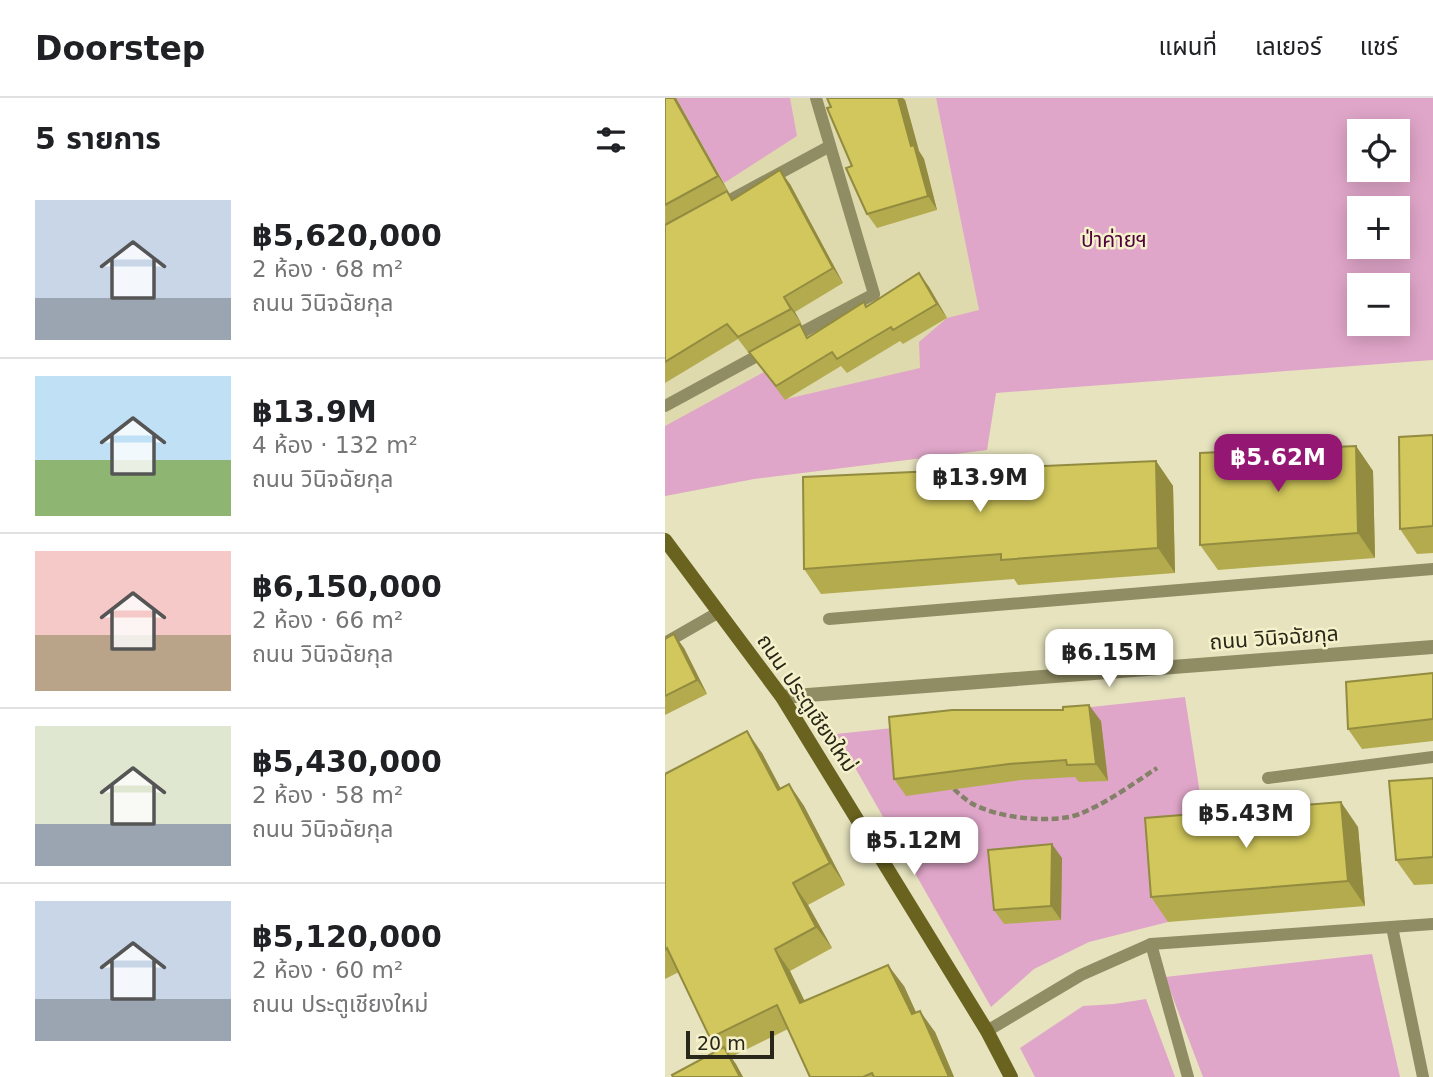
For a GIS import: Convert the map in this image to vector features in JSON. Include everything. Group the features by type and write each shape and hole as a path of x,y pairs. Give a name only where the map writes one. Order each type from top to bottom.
{"main road":[{"name":"ถนน ประตูเชียงใหม่","path":"665,540 782,697 987,1031 1011,1077"}],"street":[{"name":"ถนน วินิจฉัยกุล","path":"782,697 1433,647"}],"lane":[{"path":"665,406 874,293 816,98"},
{"path":"712,210 830,146"},
{"path":"829,619 1433,569"},
{"path":"665,643 719,612"},
{"path":"1268,778 1433,757"},
{"path":"987,1031 1081,975 1151,944 1433,924"},
{"path":"1392,927 1423,1077"},
{"path":"1151,944 1188,1077"}],"path":[{"path":"954,789 972,804 1027,819 1055,819 1080,814 1157,768"}],"shaded area":[{"path":"665,98 936,98 996,393 987,450 754,479 665,496"}],"green space":[{"path":"676,98 790,98 797,136 724,183"},
{"name":"ป่าค่ายฯ","path":"936,98 1433,98 1433,360 996,393 987,450 754,479 665,496 665,426 764,372 786,399 920,368 919,342 947,318 979,310"},
{"path":"1185,697 1207,839 1168,922 1089,942 1034,969 991,1007 836,734"},
{"path":"1372,954 1400,1077 1203,1077 1165,977"},
{"path":"1146,999 1175,1077 1035,1077 1020,1048 1083,1006"}],"building":[{"path":"665,98 674,98 718,176 665,205"},
{"path":"827,98 898,98 928,196 867,214 846,168 852,166 827,108 831,107"},
{"path":"780,170 833,268 784,297 791,309 738,337 727,324 665,362 665,225 727,191 732,200"},
{"path":"919,273 937,304 837,359 832,352 776,386 749,352 800,324 807,338 864,302 866,307"},
{"path":"1433,435 1433,526 1400,529 1399,437"},
{"path":"1356,446 1358,533 1200,545 1200,453"},
{"path":"1156,461 1158,548 1001,560 1001,554 804,569 803,477"},
{"path":"674,634 697,680 665,696 665,639"},
{"path":"1433,673 1433,719 1348,729 1346,682"},
{"path":"1089,705 1096,764 1067,765 1066,760 1009,764 894,779 889,717 952,710 1063,710 1063,707"},
{"path":"747,731 778,790 789,784 830,863 793,883 816,927 775,949 800,1003 888,965 912,1014 920,1011 949,1077 874,1077 872,1073 863,1077 810,1077 777,1005 710,1038 667,948 665,950 665,774"},
{"path":"1433,778 1433,857 1396,860 1389,781"},
{"path":"1341,802 1348,881 1151,897 1145,818"},
{"path":"1052,844 1051,906 994,910 988,850"},
{"path":"724,1047 740,1077 673,1077 672,1075"}]}
